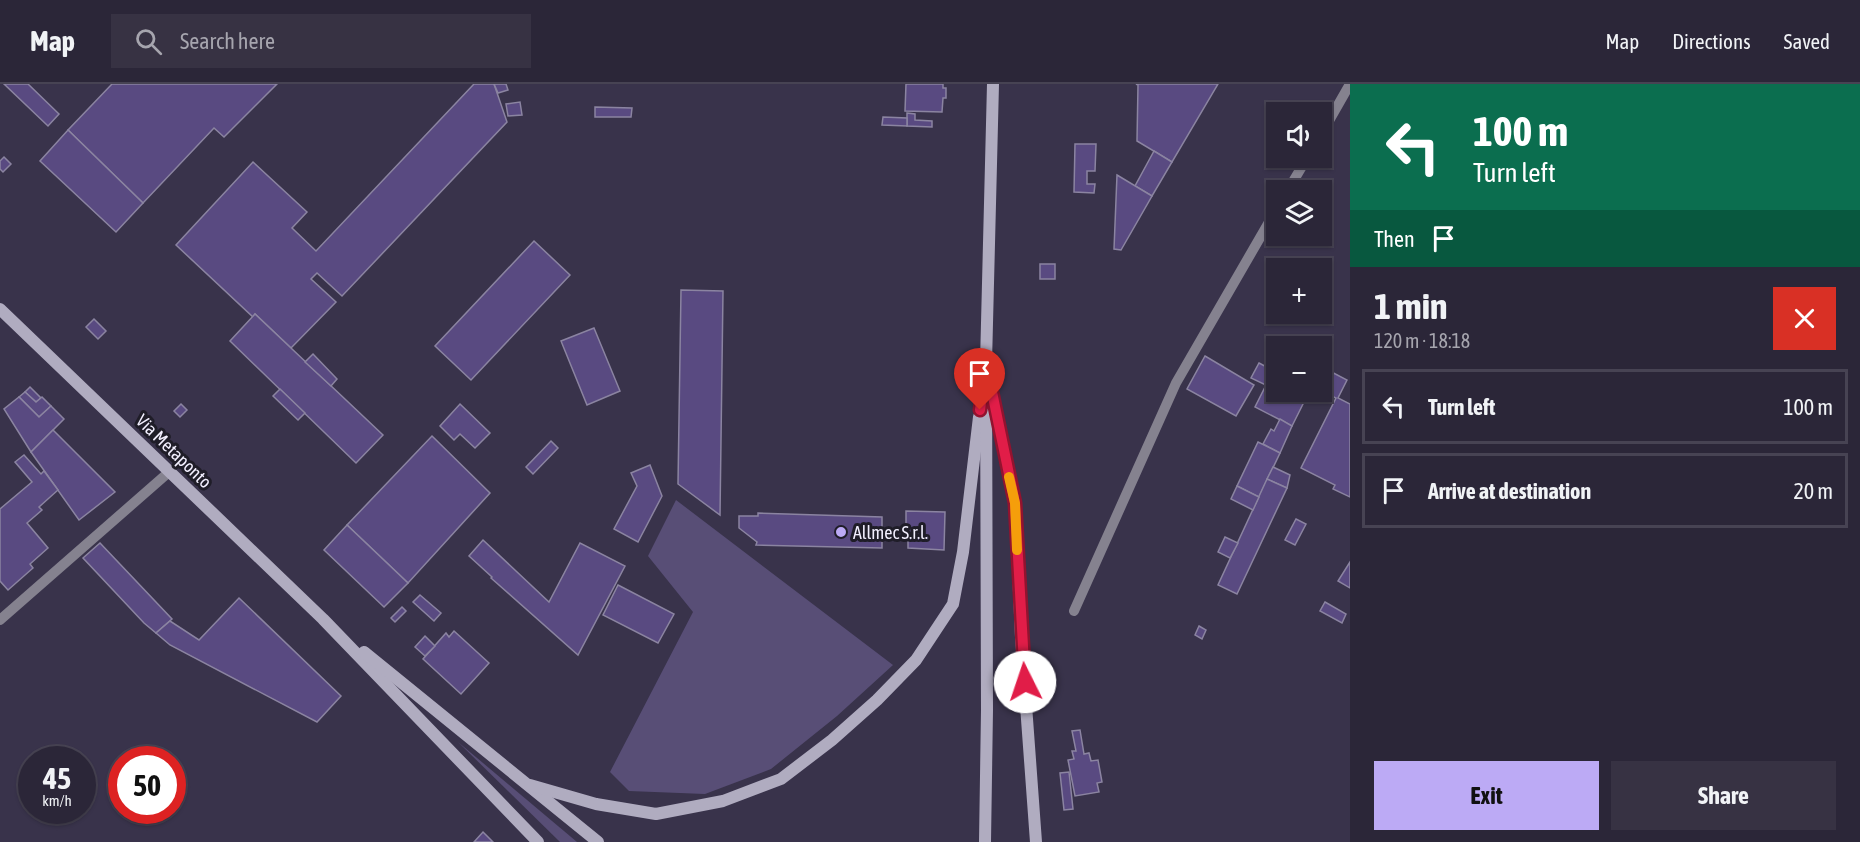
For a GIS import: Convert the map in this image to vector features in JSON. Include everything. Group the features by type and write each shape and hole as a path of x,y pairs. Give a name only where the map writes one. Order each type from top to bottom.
{"main road":[{"path":"985,842 986,363 993,84"},
{"name":"Via Metaponto","path":"0,309 323,619"},
{"path":"530,785 596,804 656,814 723,801 782,779 832,740 877,700 916,660 953,604 963,552 986,363"},
{"path":"986,363 1015,503 1021,637 1036,842"},
{"path":"323,619 598,842"},
{"path":"323,619 538,842"}],"lane":[{"path":"1332,116 1350,84"},
{"path":"1074,611 1176,383 1266,227"},
{"path":"0,620 169,472"}],"shaded area":[{"path":"676,500 893,665 837,716 771,769 705,794 629,791 610,772 693,612 648,556"},
{"path":"458,742 577,842 560,842"}],"building":[{"path":"4,84 28,84 59,114 48,126"},
{"path":"112,84 277,84 224,137 214,128 143,203 68,130"},
{"path":"474,84 494,84 507,122 342,296 317,273 311,279 336,302 291,348 255,314 253,317 176,245 253,162 307,212 292,228 316,251"},
{"path":"494,84 506,84 508,90 498,93"},
{"path":"906,84 943,84 943,88 946,88 946,98 943,98 942,112 905,111"},
{"path":"1136,84 1218,84 1172,162 1137,141 1138,85"},
{"path":"520,102 522,115 508,116 506,104"},
{"path":"595,107 632,108 631,117 595,117"},
{"path":"907,113 915,114 915,120 932,121 932,127 907,126"},
{"path":"883,117 907,118 907,126 882,125"},
{"path":"68,130 143,203 116,232 40,161"},
{"path":"1075,144 1096,144 1095,171 1087,171 1087,184 1095,184 1094,193 1074,192"},
{"path":"1154,151 1172,162 1152,196 1135,186"},
{"path":"4,157 11,164 3,172 0,169 0,161"},
{"path":"1117,175 1152,196 1121,250 1114,249"},
{"path":"534,241 570,275 471,380 435,346"},
{"path":"1040,264 1055,264 1055,279 1040,279"},
{"path":"681,290 723,291 720,515 678,484"},
{"path":"255,314 383,435 356,463 230,341"},
{"path":"94,319 106,331 98,339 86,327"},
{"path":"594,328 620,391 587,405 561,341"},
{"path":"313,354 337,379 331,386 305,362"},
{"path":"1205,356 1254,385 1236,416 1187,389"},
{"path":"1259,363 1266,367 1266,385 1251,378"},
{"path":"1332,372 1347,380 1338,398 1350,404 1350,497 1333,489 1335,485 1301,468 1336,398 1332,396"},
{"path":"1266,385 1266,402 1304,402 1292,426 1255,407"},
{"path":"30,387 41,398 36,402 25,392"},
{"path":"280,389 305,413 298,420 273,396"},
{"path":"25,392 36,402 42,397 51,406 39,417 19,397"},
{"path":"19,397 39,417 51,406 64,419 31,452 4,409"},
{"path":"181,404 187,410 180,417 174,411"},
{"path":"460,404 490,433 475,448 460,434 454,440 440,426"},
{"path":"1280,419 1292,426 1280,453 1263,444 1271,429 1274,431"},
{"path":"53,430 115,492 79,520 31,452"},
{"path":"432,436 490,493 408,583 347,525"},
{"path":"551,441 558,448 533,474 526,467"},
{"path":"1258,442 1280,453 1259,497 1237,486"},
{"path":"24,455 41,474 44,471 58,490 39,507 42,510 27,523 48,548 30,564 33,568 8,590 0,581 0,509 32,482 15,462"},
{"path":"650,465 662,496 638,542 614,529 637,486 631,473"},
{"path":"1273,467 1290,475 1287,488 1267,479"},
{"path":"1267,479 1287,488 1237,594 1218,585"},
{"path":"1237,486 1259,497 1253,510 1231,499"},
{"path":"906,511 945,512 944,550 908,548"},
{"path":"758,513 882,517 882,548 756,545 757,542 739,528 739,516 758,516"},
{"path":"1296,519 1306,524 1295,545 1285,540"},
{"path":"347,525 408,583 384,607 324,550"},
{"path":"1225,537 1238,543 1230,558 1218,552"},
{"path":"483,540 549,602 580,543 625,566 578,655 469,556"},
{"path":"100,543 172,619 156,633 83,558"},
{"path":"1350,562 1350,588 1338,581"},
{"path":"618,585 674,614 658,643 603,615"},
{"path":"420,595 441,613 434,621 413,602"},
{"path":"239,598 341,696 317,722 170,645 156,633 170,621 199,640"},
{"path":"1325,602 1346,614 1342,623 1320,611"},
{"path":"402,607 406,611 395,622 391,618"},
{"path":"1199,626 1206,630 1202,639 1195,635"},
{"path":"454,631 489,663 461,694 423,659 446,633 449,637"},
{"path":"425,636 435,646 425,656 415,647"},
{"path":"1080,730 1084,754 1089,753 1091,761 1098,760 1102,782 1097,783 1099,792 1075,796 1068,760 1074,759 1072,751 1076,751 1072,731"},
{"path":"1069,772 1073,809 1064,810 1060,773"},
{"path":"483,832 493,842 474,842"}],"slow traffic":[{"path":"1009,477 1015,503 1017,550"}],"place":[{"name":"Allmec S.r.l.","path":"841,532"}],"route":[{"path":"980,410 986,363 1015,503 1025,682"}]}
